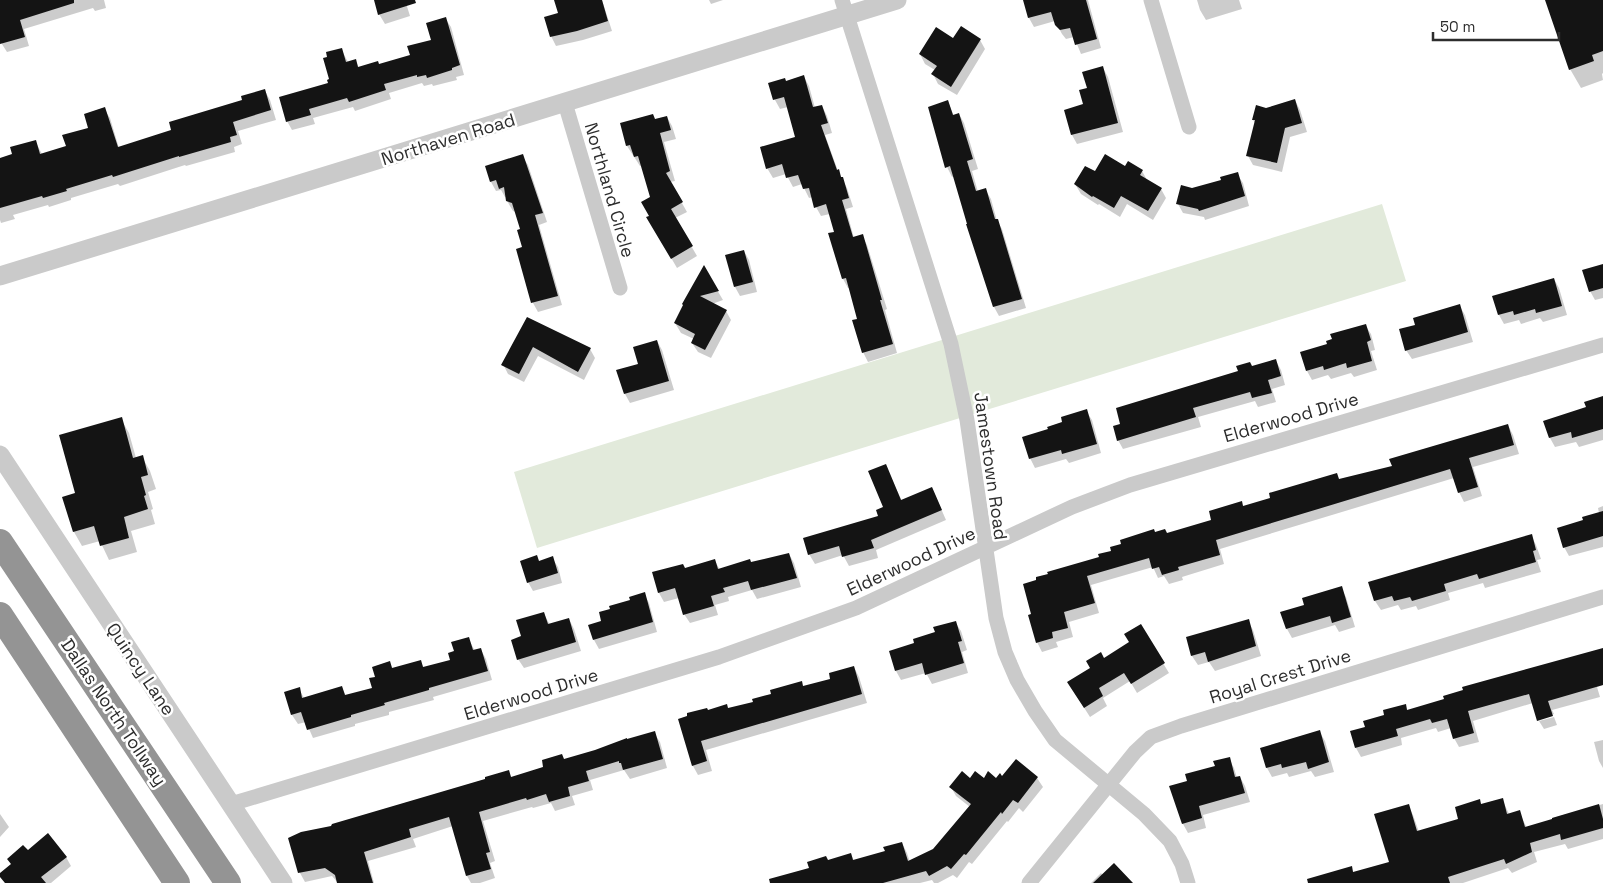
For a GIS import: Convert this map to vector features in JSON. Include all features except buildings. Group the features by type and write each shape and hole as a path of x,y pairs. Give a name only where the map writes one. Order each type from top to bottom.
{"highway":[{"name":"Dallas North Tollway","path":"0,542 228,883"},
{"path":"0,615 177,883"}],"street":[{"name":"Northaven Road","path":"0,276 565,103 845,8 897,0"},
{"path":"1151,0 1189,127"},
{"name":"Jamestown Road","path":"845,8 951,344 967,420 996,618 1005,652 1017,680 1055,740 1144,814 1170,841 1182,864 1188,883"},
{"name":"Northland Circle","path":"565,103 620,288"},
{"name":"Elderwood Drive","path":"231,804 719,657 856,608 1072,507 1130,485 1603,345"},
{"name":"Quincy Lane","path":"0,455 283,883"},
{"name":"Royal Crest Drive","path":"1029,883 1134,752 1152,737 1181,726 1603,598"}],"green space":[{"path":"1382,204 1406,281 537,548 514,472"}]}
